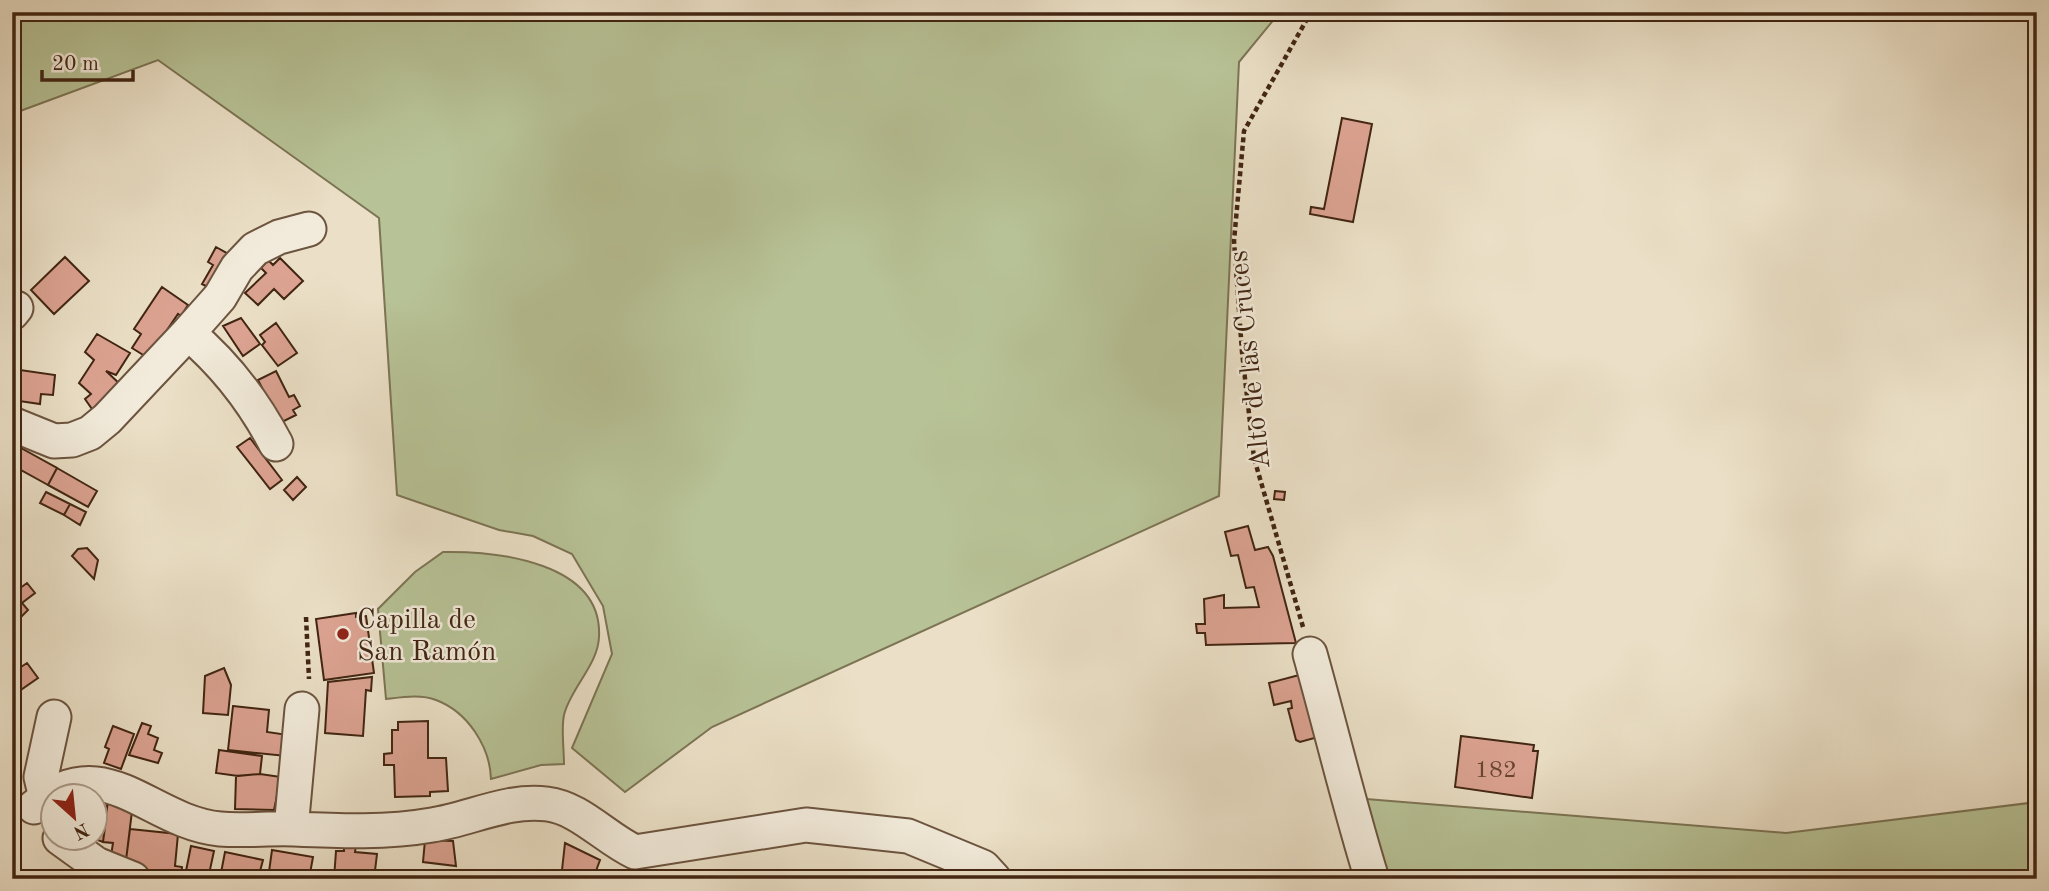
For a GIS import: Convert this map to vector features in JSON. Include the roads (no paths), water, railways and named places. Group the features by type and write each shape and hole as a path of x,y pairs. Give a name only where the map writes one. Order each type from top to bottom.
{"street":[{"path":"12,424 54,441 72,440 90,433 107,419 188,332 219,297 237,268 256,249 279,237 309,229"},
{"path":"188,332 213,354 246,393 276,444"},
{"path":"1310,654 1344,776 1348,801 1372,879"},
{"path":"291,829 302,709"},
{"path":"36,807 54,717"},
{"path":"36,807 61,787 78,782 100,782 192,824 242,831 291,829 342,832 398,829 464,818 513,803 549,804 573,812 614,843 635,852 806,825 908,836 983,867 994,879"},
{"path":"79,852 96,864 133,879"}],"place":[{"name":"Capilla de San Ramón","path":"343,634"}]}
